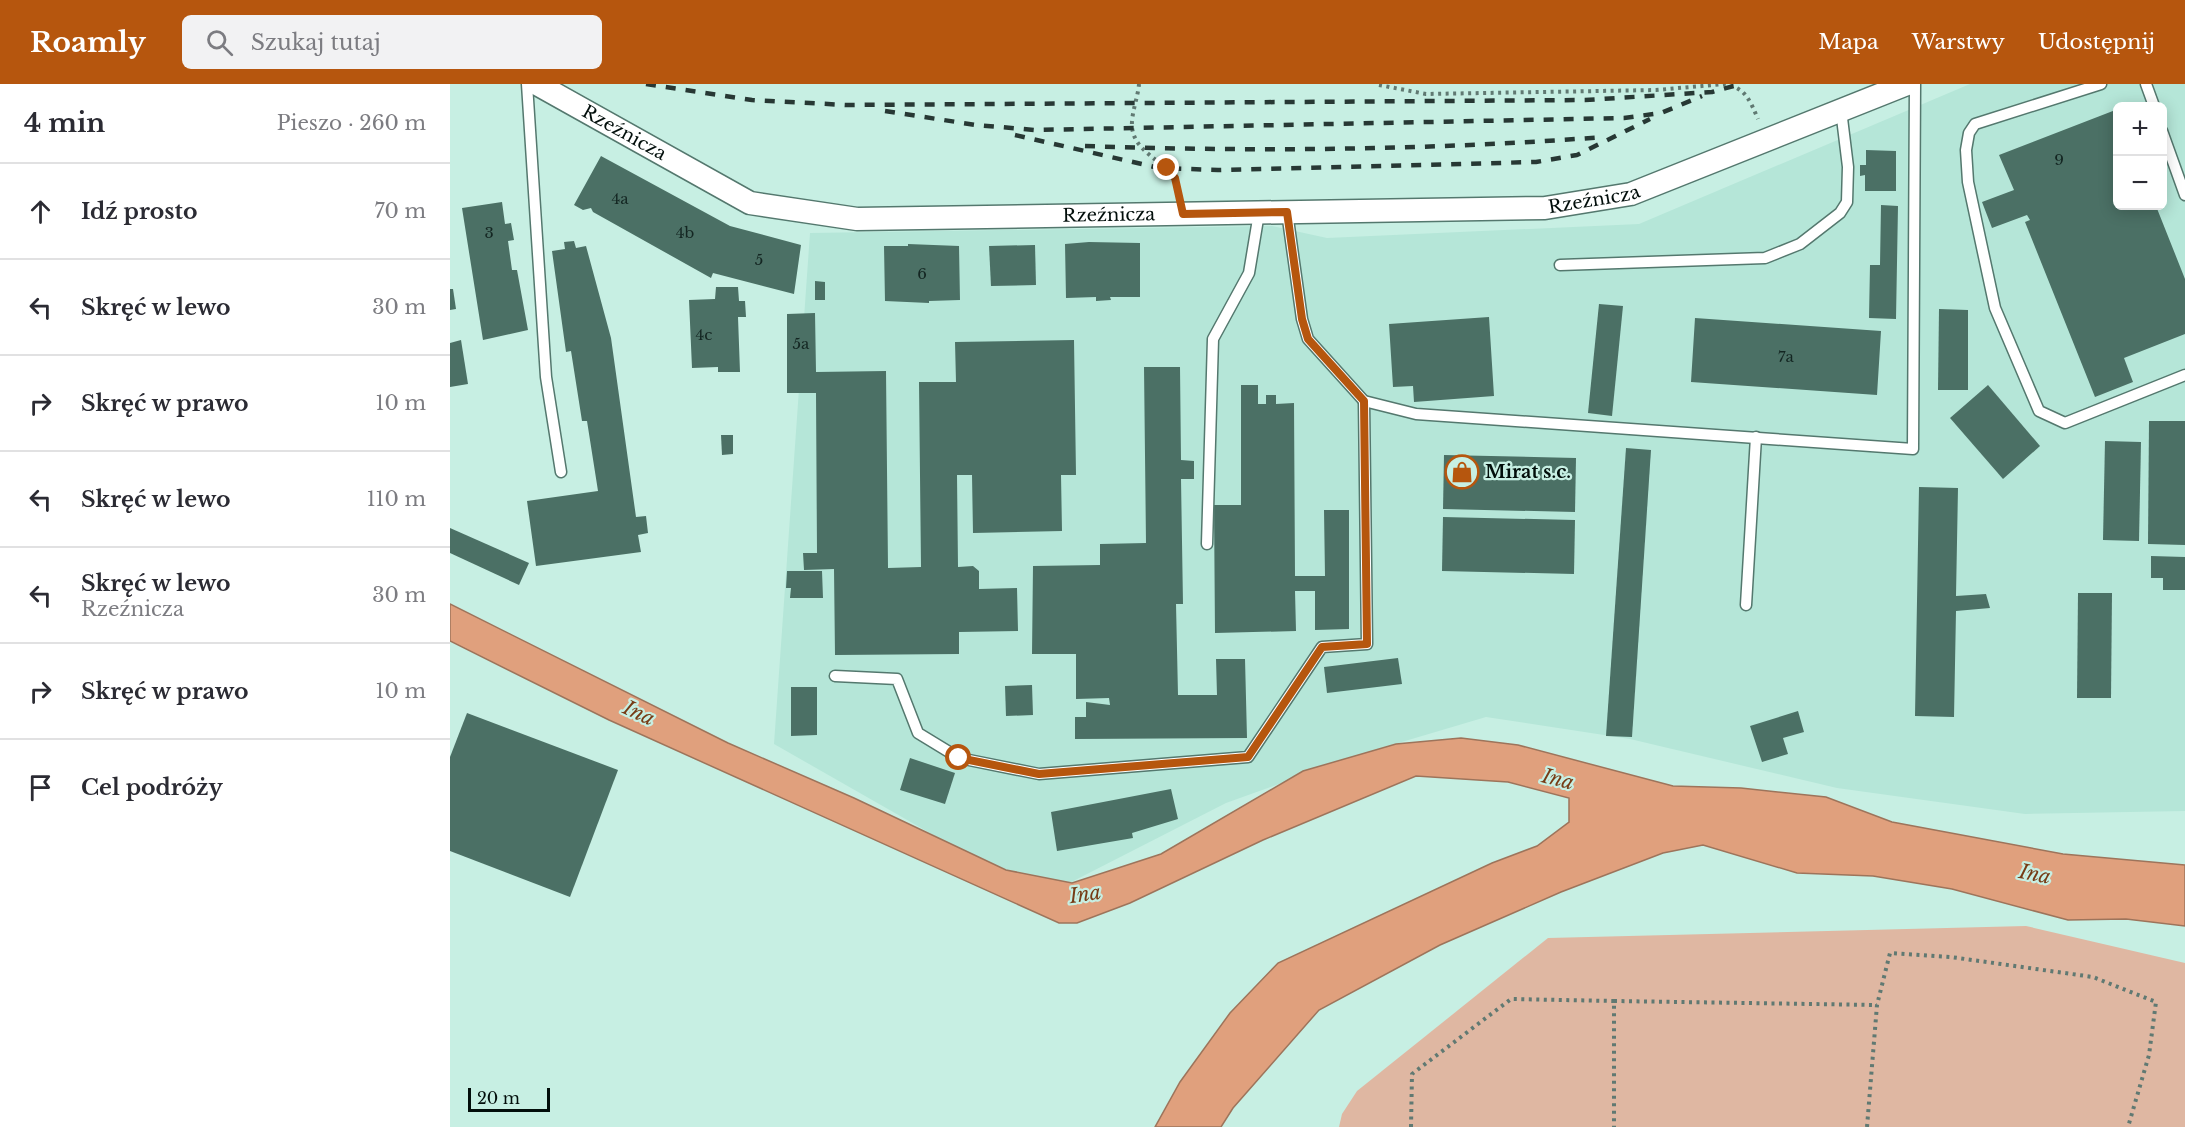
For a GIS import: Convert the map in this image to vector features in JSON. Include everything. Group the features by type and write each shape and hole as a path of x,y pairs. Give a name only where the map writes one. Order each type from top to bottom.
{"street":[{"name":"Rzeźnicza","path":"537,84 750,203 857,219 1545,208 1582,204 1631,194 1907,84"}],"lane":[{"path":"527,84 546,377 561,472"},
{"path":"1287,212 1302,319 1308,339 1364,401 1416,414 1912,448 1915,84"},
{"path":"2101,84 1975,124 1969,133 1966,150 1968,182 1995,308 2039,411 2055,420 2065,423 2185,375"},
{"path":"2146,84 2153,102"},
{"path":"1560,265 1765,258 1800,244 1840,213 1847,202 1848,167 1841,110"},
{"path":"2167,143 2185,195"},
{"path":"1207,544 1213,339 1249,273 1259,213"},
{"path":"836,676 897,679 918,733 959,758 1039,774 1248,757 1322,647 1367,644 1364,401"},
{"path":"1746,605 1756,437"}],"path":[{"path":"1139,84 1132,126 1140,147 1165,165 1175,178 1183,214"},
{"path":"1379,85 1426,94 1656,90 1725,84 1734,86 1748,95 1767,140"},
{"path":"1867,1127 1877,1005 1890,953 1952,957 2094,976 2156,1002 2149,1055 2128,1127"},
{"path":"1411,1127 1412,1074 1511,999 1877,1005"},
{"path":"1614,1001 1614,1127"}],"shaded area":[{"path":"1970,84 2185,84 2185,811 2025,814 1837,788 1630,739 1486,717 1368,752 1226,803 1042,897 774,744 810,233 1272,226 1327,238 1639,224"},
{"path":"2026,926 2185,963 2185,1127 1339,1127 1342,1114 1357,1091 1548,938"}],"water":[{"name":"Ina","path":"450,604 728,743 854,798 1006,870 1072,883 1161,854 1303,771 1396,744 1461,738 1518,745 1673,786 1741,788 1826,797 1892,822 2063,854 2185,865 2185,926 2126,919 2068,920 1952,889 1873,876 1797,873 1703,845 1663,853 1561,892 1440,945 1319,1010 1233,1108 1221,1127 1155,1127 1180,1082 1230,1013 1278,963 1492,863 1537,846 1569,822 1569,798 1508,782 1416,776 1263,840 1130,903 1077,923 1059,923 609,720 450,641"}],"building":[{"path":"2113,111 2113,210 2158,210 2185,279 2185,334 2124,358 2133,382 2095,397 2025,222 2030,220 2027,215 1992,228 1982,202 2014,190 1999,155"},
{"path":"1866,150 1896,151 1896,191 1865,191 1865,175 1860,176 1860,165 1866,165"},
{"path":"601,156 730,226 801,245 794,294 713,273 711,278 593,212 591,208 583,210 574,205"},
{"path":"502,202 505,224 511,223 514,240 508,241 512,270 517,270 528,330 483,340 462,208"},
{"path":"1881,205 1898,206 1896,319 1869,318 1870,265 1880,265"},
{"path":"574,241 576,248 586,246 611,338 636,517 646,516 648,533 638,535 641,552 536,566 527,501 598,491 587,421 582,421 571,351 566,352 552,251 565,249 564,242"},
{"path":"1140,243 1140,297 1110,297 1111,300 1096,301 1096,297 1066,298 1065,244"},
{"path":"908,244 959,246 960,300 929,301 929,303 885,301 884,246 908,246"},
{"path":"1035,245 1036,285 991,286 989,246"},
{"path":"815,281 825,282 825,300 815,300"},
{"path":"716,287 738,287 739,301 745,301 746,317 738,317 740,372 718,372 718,367 692,368 689,300 715,299"},
{"path":"450,289 453,289 456,309 450,310"},
{"path":"1599,304 1623,306 1612,416 1588,413"},
{"path":"1939,309 1968,310 1968,390 1938,390"},
{"path":"815,313 816,372 886,371 888,568 921,567 919,382 956,382 955,342 1074,340 1076,475 1061,475 1062,531 973,533 972,475 957,475 958,567 973,566 979,571 979,589 1017,588 1018,631 959,632 959,654 835,655 834,569 804,570 803,553 817,553 816,393 787,393 787,314"},
{"path":"1489,317 1494,396 1414,402 1413,386 1393,387 1389,324"},
{"path":"1695,318 1881,331 1877,395 1691,382"},
{"path":"461,340 468,384 450,387 450,343"},
{"path":"1144,367 1180,367 1181,460 1194,461 1194,479 1181,479 1183,604 1176,604 1178,695 1217,695 1216,659 1245,659 1247,738 1075,739 1075,717 1086,717 1086,702 1110,705 1109,698 1076,699 1076,654 1032,654 1033,566 1100,565 1100,544 1146,543"},
{"path":"1241,385 1258,385 1258,404 1266,404 1266,395 1276,395 1276,404 1294,403 1295,576 1325,576 1324,510 1349,510 1349,629 1315,630 1315,591 1295,591 1296,631 1215,633 1214,505 1241,505"},
{"path":"1988,385 2040,446 2003,479 1950,418"},
{"path":"2149,421 2185,421 2185,545 2148,544"},
{"path":"721,435 733,435 733,454 722,455"},
{"path":"2105,441 2141,442 2139,541 2103,540"},
{"path":"1626,448 1651,450 1632,737 1606,736"},
{"path":"1444,455 1576,458 1575,512 1443,509"},
{"path":"1919,487 1958,488 1956,596 1986,594 1990,608 1956,611 1954,717 1915,716"},
{"path":"1443,517 1575,520 1574,574 1442,571"},
{"path":"450,528 529,563 519,585 450,553"},
{"path":"2151,556 2185,557 2185,590 2163,590 2163,578 2151,578"},
{"path":"787,571 822,571 823,598 790,598 791,588 786,588"},
{"path":"2078,593 2112,593 2111,698 2077,698"},
{"path":"1398,658 1402,684 1327,693 1324,667"},
{"path":"1032,685 1033,715 1006,716 1005,686"},
{"path":"791,687 817,687 817,735 791,736"},
{"path":"1798,711 1804,732 1783,738 1788,754 1762,762 1750,726"},
{"path":"467,713 618,770 570,897 450,851 450,757"},
{"path":"910,758 955,773 945,804 900,790"},
{"path":"1171,789 1178,819 1132,833 1133,838 1057,851 1051,812"}],"railway":[{"path":"646,84 752,100 846,105 1585,100 1712,92 1741,84"},
{"path":"885,111 976,125 1035,130 1624,118 1661,113 1702,96"},
{"path":"1015,135 1159,168 1218,170 1536,162 1577,155 1650,119"},
{"path":"1085,146 1345,149 1475,145 1604,137"}],"place":[{"name":"Mirat s.c.","path":"1462,472"}],"route":[{"path":"959,758 1039,774 1248,757 1322,647 1367,644 1364,401 1308,339 1302,319 1287,212 1183,214 1175,178 1167,168"}]}
